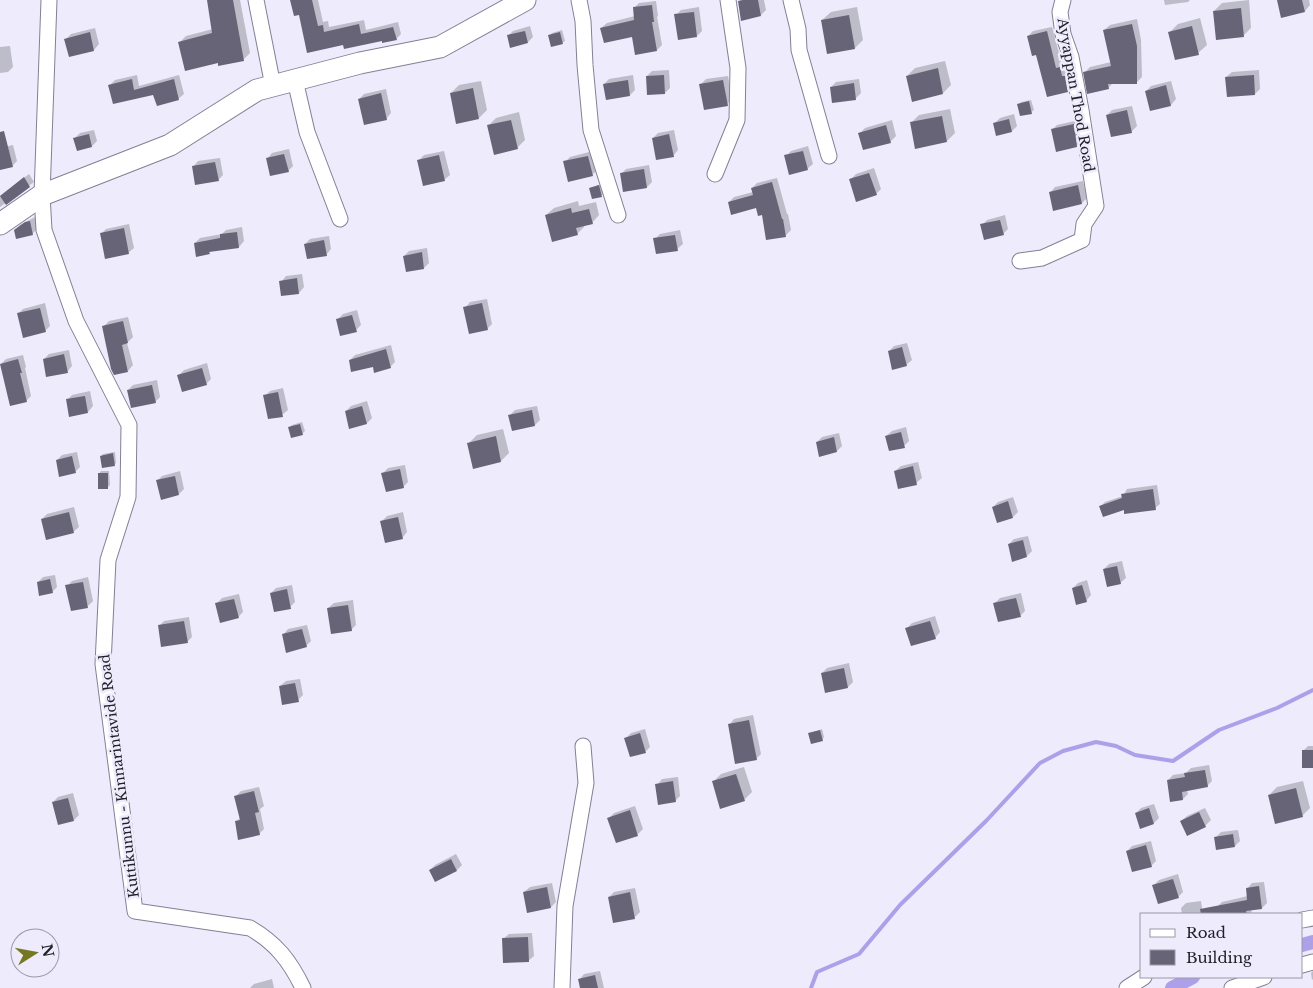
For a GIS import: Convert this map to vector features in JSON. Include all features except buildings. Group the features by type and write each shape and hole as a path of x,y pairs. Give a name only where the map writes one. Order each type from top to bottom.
{"main road":[{"path":"0,224 42,195 170,145 257,90 360,63 440,47 516,2"}],"street":[{"path":"42,195 49,0"},
{"path":"256,0 272,86"},
{"path":"579,0 584,21 585,64 591,130 618,214"},
{"path":"715,174 737,120 738,68 728,0"},
{"path":"791,0 798,29 799,50 829,156"},
{"name":"Ayyappan Thod Road","path":"1020,261 1042,258 1082,240 1084,224 1096,206 1079,101 1070,57 1062,34 1060,12 1063,0"},
{"path":"295,80 307,132 340,219"},
{"name":"Kuttikunnu - Kinnarintavide Road","path":"42,195 44,230 76,321 129,425 128,498 108,560 103,664 135,911 250,928 267,938 282,954 294,969 303,988"},
{"path":"562,988 565,906 586,783 582,746"},
{"path":"1127,988 1142,978"},
{"path":"1232,988 1261,978"}],"waterway":[{"path":"811,988 817,972 859,954 900,905 986,821 1040,763 1063,751 1096,742 1116,746 1135,755 1173,761 1219,730 1277,708 1313,690"},
{"path":"1303,945 1313,942"},
{"path":"1172,988 1191,978"}]}
